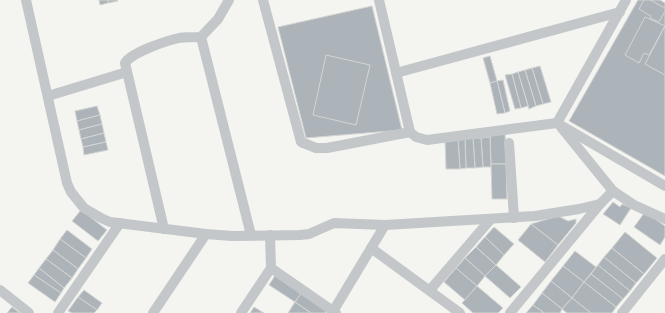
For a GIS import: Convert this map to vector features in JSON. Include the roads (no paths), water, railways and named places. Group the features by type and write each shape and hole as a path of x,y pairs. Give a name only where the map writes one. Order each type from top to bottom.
{"street":[{"path":"26,0 67,183 71,192 84,208 92,214 110,222 206,234 305,235 334,223 385,225 490,220 557,213 600,204"},
{"path":"164,229 125,63 128,58 134,55 178,38 201,37 218,19 229,0"},
{"path":"263,0 301,142 316,148 327,148 410,132"},
{"path":"379,0 410,132 416,137 427,140 557,123 665,186"},
{"path":"557,123 626,0"},
{"path":"396,73 620,12"},
{"path":"201,37 251,235"},
{"path":"48,96 127,72"},
{"path":"557,123 613,192 634,205 665,219"},
{"path":"509,143 514,218"},
{"path":"510,313 600,204 613,192"},
{"path":"430,290 490,220"},
{"path":"58,313 120,223"},
{"path":"271,268 334,312 385,225"},
{"path":"153,313 206,234"},
{"path":"241,313 271,268 270,235"},
{"path":"371,248 460,313"},
{"path":"622,313 665,259"},
{"path":"0,290 29,313"}]}
